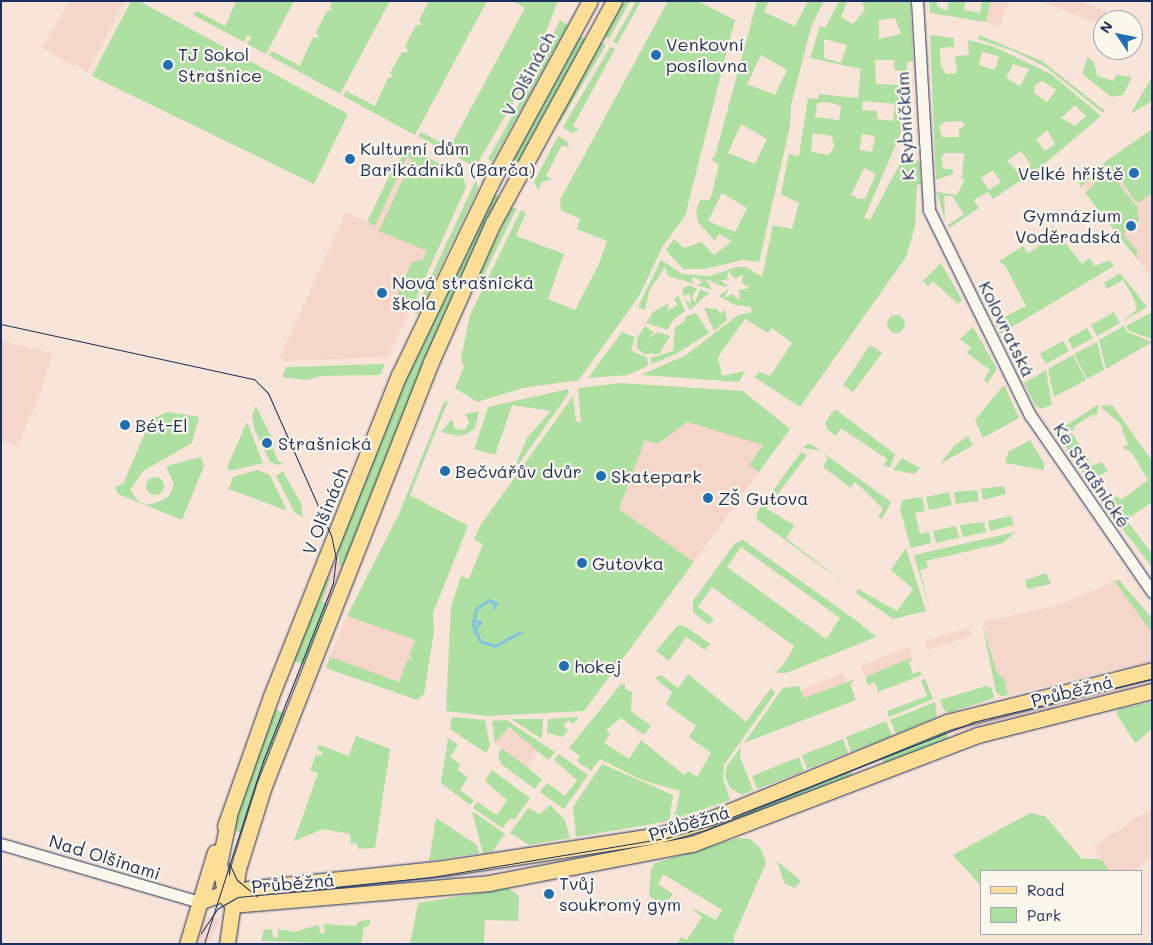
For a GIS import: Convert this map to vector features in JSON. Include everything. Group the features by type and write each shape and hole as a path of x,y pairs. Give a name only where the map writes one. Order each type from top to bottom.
{"main road":[{"name":"V Olšinách","path":"187,944 199,902 271,696 399,375 491,183 590,1"},
{"path":"227,944 231,897 244,847 264,786 431,362 493,223 614,1"},
{"name":"Průběžná","path":"199,902 444,868 659,835 703,822 947,722 1152,670"},
{"name":"Průběžná","path":"231,897 448,888 642,856 716,836 872,772 978,735 1152,691"},
{"path":"229,817 219,860 231,897"}],"street":[{"name":"K Rybníčkům","path":"916,1 927,202 946,246"},
{"name":"Kolovratská","path":"946,246 1038,427"},
{"name":"Ke Strašnické","path":"1038,427 1152,592"},
{"name":"Nad Olšinami","path":"1,844 199,902"}],"shaded area":[{"path":"69,1 125,1 87,73 76,63 74,66 42,48"},
{"path":"991,1 1008,1 1000,27 986,22"},
{"path":"1039,1 1078,1 1103,10 1093,10 1093,21"},
{"name":"Gymnázium Voděradská","path":"1152,129 1152,278 1078,181"},
{"path":"411,149 463,177 466,187 388,357 282,361 280,357 346,212 375,226"},
{"path":"1,341 52,353 43,387 17,447 1,440"},
{"name":"ZŠ Gutova","path":"687,422 764,445 754,468 759,472 694,562 619,509 645,440 658,444"},
{"path":"338,545 346,568 331,605 322,602 327,588 325,577"},
{"path":"1114,581 1152,632 1152,661 1008,695 1004,679 997,673 984,624 987,621 1060,605"},
{"path":"347,616 415,640 409,656 413,657 408,659 400,683 330,657"},
{"path":"969,628 971,636 927,650 925,641"},
{"path":"909,647 913,657 865,677 860,666"},
{"path":"843,673 847,682 804,699 801,690"},
{"path":"1152,676 1152,686 1068,709 1065,696"},
{"path":"1055,695 1058,708 956,736 951,724"},
{"path":"507,727 538,750 528,769 495,743"},
{"path":"1152,808 1152,858 1133,870 1109,870 1093,847"},
{"path":"203,915 221,919 207,944 195,944"}],"green space":[{"path":"131,1 139,1 348,114 314,184 92,76"},
{"path":"236,1 294,1 266,54 247,44 251,37 247,35 244,42 193,15 197,11 225,26"},
{"path":"332,1 390,1 340,94 268,55 272,51 300,66 313,37 319,38 316,32 327,11 333,10 330,7"},
{"path":"429,1 487,1 415,135 343,96 346,91 375,106 388,78 394,77 390,73 402,52 408,52 405,46 416,25 422,25 419,20"},
{"path":"513,1 558,1 526,81 475,167 418,136 421,132 450,147 525,8"},
{"path":"624,1 630,1 609,39 604,36"},
{"path":"636,1 641,1 617,44 613,42"},
{"path":"668,1 698,1 735,20 685,216 663,246 639,296 579,380 523,388 477,402 455,388 464,367 461,358 470,315 521,210 526,213 516,236 564,254 548,299 575,310 598,266 607,241 577,229 580,219 561,210 560,200"},
{"path":"757,1 769,1 764,12 795,26 808,1 824,1 812,24 791,105 790,126 759,262 743,260 705,269 683,269 666,250 674,239 684,248 701,242 714,255 732,241 719,234 715,241 698,222 696,212 700,200 710,200 719,165 711,159 715,156","holes":["761,55 787,70 775,95 747,84","741,124 767,139 755,164 728,153","722,193 747,208 735,232 708,221"]},
{"path":"839,1 847,2 841,17 853,24 865,10 862,1 910,1 913,61 907,62 907,104 897,104 896,113 906,115 904,126 864,218 870,220 904,156 919,161 921,184 917,185 915,226 906,257 800,407 754,377 759,372 770,376 792,343 772,328 768,333 745,319 718,357 722,376 745,371 739,382 641,375 686,355 738,315 752,312 751,307 735,305 719,296 729,289 724,298 732,294 740,301 739,290 750,288 742,283 743,274 735,279 728,271 727,280 720,280 728,286 724,287 706,279 712,290 697,285 703,282 694,277 691,280 695,284 668,276 665,267 649,291 645,310 638,307 661,260 682,274 710,276 737,267 746,267 762,277 773,225 792,229 799,203 781,194 789,154 799,156 808,98 818,99 819,94 858,98 861,69 810,58 820,26 825,28","holes":["895,18 901,34 879,39 879,20","824,39 847,45 841,63 824,58","875,60 894,60 895,70 901,71 898,85 876,84","863,101 895,104 893,121 877,119 877,111 862,110","828,102 841,106 839,120 815,117 817,103","813,133 832,136 834,147 829,155 811,152","862,134 875,136 872,152 859,150","864,168 876,174 865,199 859,199 851,195"]},
{"path":"929,1 937,1 937,6 947,11 949,1 965,2 964,10 980,13 982,1 991,1 986,22 930,13"},
{"path":"560,20 568,25 492,162 488,159 534,77"},
{"path":"575,34 588,41 521,164 512,159"},
{"path":"930,35 954,38 954,47 940,48 941,66 946,74 957,73 955,56 969,55 968,40 992,46 1051,74 1101,116 1042,166 993,199 988,192 974,200 979,208 949,228 948,225 964,214 952,196 944,196 945,221 937,192 957,195 965,179 959,178 962,177 964,153 945,153 941,158 943,169 953,169 953,174 936,180","holes":["982,52 999,56 995,70 979,65","1013,64 1029,69 1020,86 1006,78","1043,81 1056,90 1047,102 1034,93 1035,85","1075,105 1086,116 1075,126 1061,118","962,121 965,126 959,129 959,137 942,137 939,127 944,122","1047,130 1055,144 1045,151 1036,140","1021,151 1031,165 1018,172 1007,161","993,170 1001,182 989,190 981,178"]},
{"path":"979,35 1042,61 1105,111 1103,113 1047,68 1016,52 978,39"},
{"path":"601,42 606,45 559,124 559,118"},
{"path":"610,47 615,49 573,126 579,130 572,133 563,127"},
{"path":"1087,57 1094,62 1097,76 1114,81 1116,75 1132,77 1123,95 1111,97 1086,77 1083,73"},
{"path":"1152,77 1152,101 1132,113 1132,111"},
{"name":"Gymnázium Voděradská","path":"1152,129 1152,193 1140,202 1135,201 1116,172 1112,175 1137,207 1139,221 1123,234 1137,251 1137,259 1085,193 1095,184 1090,178 1081,188 1078,181"},
{"path":"558,136 567,141 569,148 562,145 546,176 552,179 542,182 538,190 534,182"},
{"path":"409,147 463,177 466,187 412,307 395,299 412,262 423,260 427,251 379,231 412,159 407,157 375,226 367,222 391,172"},
{"path":"476,180 478,189 418,314 414,313"},
{"path":"493,194 499,197 346,568 339,565 338,545 414,354"},
{"path":"511,208 517,208 477,289 473,285"},
{"path":"1052,226 1082,264 1089,258 1095,266 1109,260 1114,266 1000,334 994,322 1026,306 1006,267 999,261 1023,246 1028,253 1048,240 1043,234"},
{"path":"941,263 962,300 958,304 933,281 928,286 923,281"},
{"path":"1120,273 1147,307 1123,321 1137,309 1133,297 1123,280 1107,289 1104,283"},
{"path":"689,285 697,289 692,296 695,303 700,289 709,293 690,310 684,299 691,304 690,294 683,296 683,289"},
{"path":"678,295 685,311 673,320 668,330 646,323 653,312 669,303 667,311 678,305 674,300"},
{"path":"704,308 717,309 720,314 725,310 727,320 714,331"},
{"path":"1114,312 1120,323 1097,336 1091,325"},
{"path":"1152,312 1152,339 1129,331 1126,326"},
{"path":"696,313 709,333 676,354 652,364 650,358 673,351 675,327 684,322 686,316"},
{"path":"896,315 902,318 905,324 902,330 896,333 890,330 887,324 890,318"},
{"path":"645,326 654,332 648,338 658,332 670,336 659,354 645,354 637,349 637,338"},
{"path":"1124,326 1127,332 1152,342 1106,369 1099,340"},
{"path":"973,327 997,369 987,384 984,379 990,370 967,353 971,348 960,339"},
{"path":"1087,328 1093,338 1073,349 1068,339"},
{"path":"622,332 635,337 631,351 647,357 648,366 628,375 588,378"},
{"path":"1063,341 1069,351 1046,364 1040,354"},
{"path":"1097,342 1104,370 1087,379 1074,354"},
{"path":"870,345 882,353 853,392 843,385"},
{"path":"1073,355 1086,380 1054,397 1048,369"},
{"path":"385,364 380,375 321,376 307,380 282,377 286,367"},
{"path":"1046,370 1052,405 1041,409 1035,405 1024,383"},
{"name":"Gutovka","path":"621,383 743,391 790,429 759,472 749,465 763,445 687,422 658,444 645,440 619,509 694,562 584,711 487,716 446,711 451,606 461,576 469,579 483,544 474,540 480,526 573,396 576,421 581,423 578,388"},
{"path":"1004,385 1019,418 983,438 975,420"},
{"path":"568,389 569,393 511,475 527,438 551,411 512,405 495,455 474,449 488,407"},
{"path":"448,401 410,495 468,526 433,613 434,632 424,694 417,700 326,668 330,657 399,682 408,659 412,660 409,656 415,640 347,616 399,514 444,402"},
{"path":"1099,404 1096,417 1094,414 1073,427 1075,431 1062,428"},
{"path":"1103,405 1113,406 1152,461 1152,502 1119,525 1119,518 1105,504 1117,496 1121,500 1148,480 1132,453 1122,447 1128,445 1120,423 1102,408"},
{"path":"256,406 275,444 272,446 278,461 283,463 278,465 270,462 255,431 252,416"},
{"path":"835,409 895,454 890,468 884,465 887,459 841,428 836,436 827,429 825,422"},
{"path":"479,411 475,428 467,434 459,436 441,432 452,419 455,429 465,430 469,422 465,414"},
{"path":"168,412 199,417 192,443 143,471 130,490 138,501 147,505 161,501 169,496 174,485 166,466 201,457 204,466 182,520 118,494 115,487 123,484 151,419"},
{"path":"247,422 263,463 229,471 227,467"},
{"path":"1061,432 1073,434 1092,466 1102,462 1108,471 1089,481 1060,439"},
{"path":"968,436 973,445 940,464 954,446"},
{"path":"1030,440 1044,463 1044,470 1005,463 1008,452"},
{"path":"807,444 811,444 821,451 803,448"},
{"path":"801,452 807,455 777,495 774,493 767,509 794,525 786,538 850,587 756,519 758,511"},
{"path":"822,452 891,502 882,519 878,517 883,509 862,488 855,482 851,488 823,467 828,458"},
{"path":"902,458 920,468 915,474 893,470"},
{"path":"286,469 283,472 301,503 303,517 295,513 276,476"},
{"path":"257,470 270,475 287,511 229,489 233,477"},
{"path":"155,477 161,480 164,486 161,492 155,495 149,492 146,486 149,480"},
{"path":"1004,486 1006,494 983,500 981,489"},
{"path":"977,490 979,501 956,504 954,492"},
{"path":"949,492 952,505 929,510 926,497"},
{"path":"922,497 925,511 915,513 920,534 929,532 931,543 911,548 900,510 903,500"},
{"path":"1011,516 1014,525 990,531 988,521"},
{"path":"984,522 986,532 963,537 960,525"},
{"path":"1128,522 1152,554 1152,567 1121,527"},
{"path":"956,526 959,538 936,543 933,531"},
{"path":"1015,532 1003,543 926,561 928,568 920,570 930,610 914,555"},
{"path":"743,540 857,621 876,637 786,673 779,673 773,670 777,671 786,661 794,646 712,587 698,607 714,619 709,625 693,612 693,601 735,543","holes":["741,547 840,618 826,639 727,567"]},
{"path":"906,548 926,611 893,619 856,593 858,589 897,611 913,589 891,570"},
{"path":"1046,573 1051,584 1027,589 1025,580"},
{"path":"325,577 330,579 322,602 331,605 307,666 292,660"},
{"path":"1119,580 1152,618 1151,631 1114,581"},
{"path":"982,622 997,673 1004,679 1008,695 1001,696 996,692"},
{"path":"678,625 686,627 710,644 705,650 686,637 669,661 656,651"},
{"path":"913,657 909,663 913,674 920,671 922,675 878,692 875,682 868,685 865,677"},
{"path":"688,674 746,722 771,688 775,693 724,765 723,779 730,800 674,819 680,791 642,780 600,759 591,771 577,761 580,756 569,748 621,684 625,685 625,689 632,692 631,711 651,726 644,735 621,718 606,730 610,734 604,743 629,759 641,740 684,775 688,771 697,777 711,753 689,737 696,726 666,704 672,692 655,678 661,675 678,688"},
{"path":"856,679 850,684 856,700 744,743 783,688 799,686 804,698"},
{"path":"925,679 933,699 889,717 887,711 927,696 921,680"},
{"path":"986,686 992,688 994,698 948,713 944,710 940,700"},
{"path":"935,702 937,717 896,734 890,720"},
{"path":"1151,702 1152,729 1135,743 1116,713 1120,709"},
{"path":"272,708 287,714 245,834 231,829"},
{"path":"452,717 485,720 490,746 486,753 450,729"},
{"path":"579,717 573,724 568,720 563,726 568,730 562,737 547,733 548,719"},
{"path":"511,719 543,719 542,739"},
{"path":"506,720 555,752 548,760 509,727 495,743 492,721"},
{"path":"886,721 892,736 851,752 846,737"},
{"path":"945,730 949,739 885,765 880,755"},
{"path":"356,736 390,749 375,848 358,849 357,843 351,844 350,834 323,829 294,841 318,773 310,770 316,755 321,756 323,752 317,750 320,745 349,756"},
{"path":"448,738 458,745 450,757 461,765 457,770 468,777 460,790 474,800 470,805 441,783"},
{"path":"843,739 848,753 807,769 802,755"},
{"path":"741,747 740,757 753,790 742,795 730,788 725,776 727,766"},
{"path":"502,748 542,779 535,789 501,764 498,754"},
{"path":"559,754 588,775 564,809 540,792 547,783 565,796 577,780 554,760"},
{"path":"799,757 804,771 757,789 752,776"},
{"path":"602,764 673,795 669,821 576,837 573,807"},
{"path":"849,768 853,777 736,823 733,814"},
{"path":"492,770 530,798 514,820 511,818 502,828 473,808 477,802 497,815 507,800 485,781"},
{"path":"550,805 565,820 570,838 529,845 510,833 528,808 540,814"},
{"path":"472,811 505,834 493,851 483,854"},
{"path":"1030,813 1045,816 1082,859 1101,859 1109,870 980,870 980,885 953,855"},
{"path":"436,818 477,845 479,853 429,861"},
{"path":"738,838 750,839 761,849 766,863 734,936 734,944 677,944 681,937 687,940 702,917 690,907 716,920 722,910 663,874 658,884 673,894 664,905 649,896 651,869 655,863"},
{"path":"777,861 801,881 795,888 784,883"},
{"path":"509,888 519,896 518,921 485,920 484,944 410,944 418,903"},
{"path":"370,920 369,926 364,927 361,944 261,941 264,930 272,929 273,937 278,938 278,929 294,932 318,925 321,934 325,932 324,924 356,926 360,921"}],"waterway":[{"path":"493,608 496,603 489,600 476,609 473,625 480,641 495,646 520,632"},
{"path":"473,620 480,622 474,631"}],"tram line":[{"path":"1,324 254,379 268,393 331,535 336,558 333,583 263,761 204,944"},
{"path":"201,933 217,909 238,897 432,877 666,838 712,825 973,722 1152,679"},
{"path":"229,863 237,880 257,896"}],"place":[{"name":"Venkovní posilovna","path":"656,55"},
{"name":"TJ Sokol Strašnice","path":"168,65"},
{"name":"Kulturní dům Barikádníků (Barča)","path":"350,159"},
{"name":"Velké hřiště","path":"1134,173"},
{"name":"Gymnázium Voděradská","path":"1131,226"},
{"name":"Nová strašnická škola","path":"382,293"},
{"name":"Bét-El","path":"125,425"},
{"name":"Strašnická","path":"267,443"},
{"name":"Bečvářův dvůr","path":"445,471"},
{"name":"Skatepark","path":"601,476"},
{"name":"ZŠ Gutova","path":"708,498"},
{"name":"Gutovka","path":"582,563"},
{"name":"hokej","path":"564,666"},
{"name":"Tvůj soukromý gym","path":"549,894"}]}
